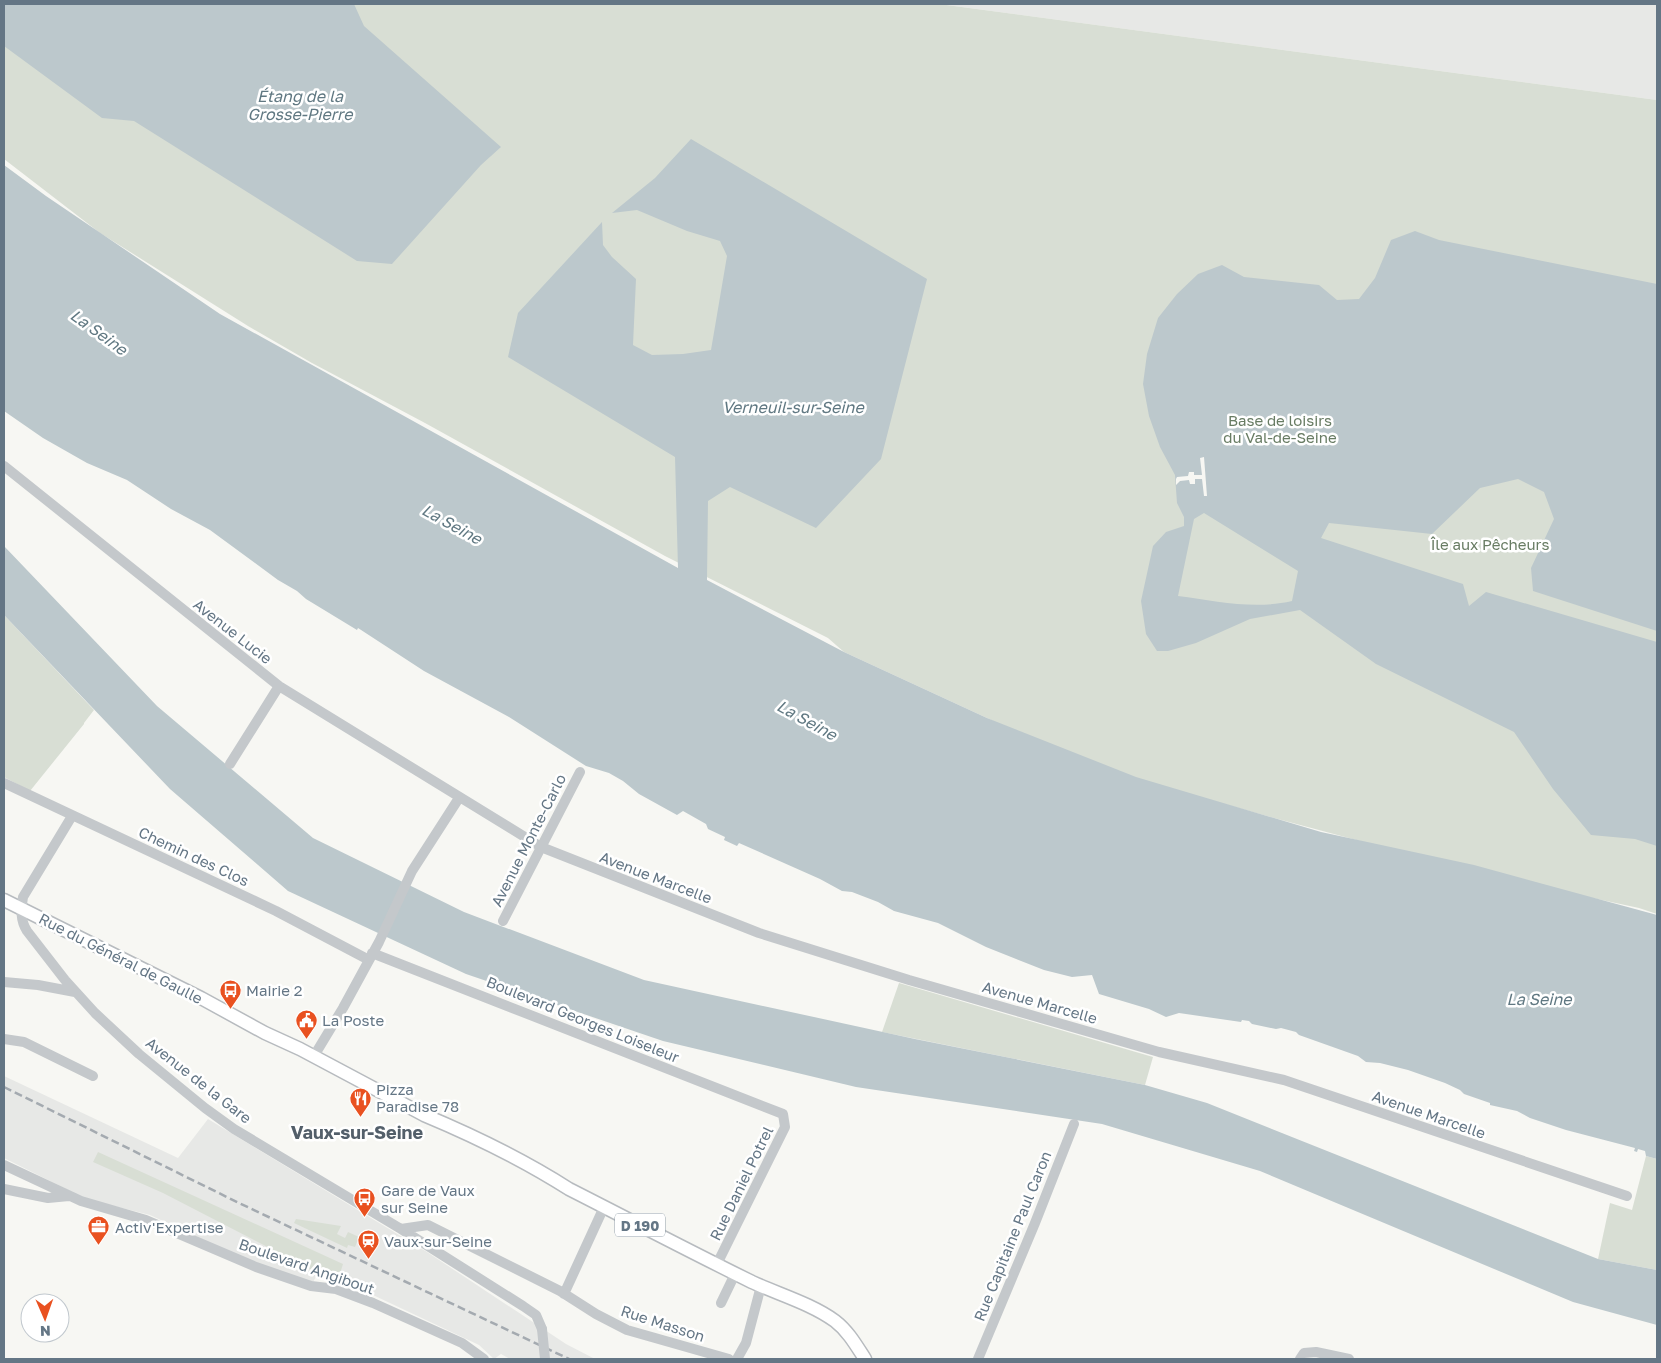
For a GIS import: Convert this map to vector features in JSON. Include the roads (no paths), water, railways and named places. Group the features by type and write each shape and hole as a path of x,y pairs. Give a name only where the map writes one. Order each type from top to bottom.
{"main road":[{"name":"Rue du Général de Gaulle","path":"4,900 201,998 228,1014 314,1056 424,1115 444,1123 551,1177 569,1189 735,1274 834,1320 850,1334 865,1359"}],"street":[{"name":"Avenue Lucie","path":"4,466 279,686 459,798"},
{"path":"230,764 279,686"},
{"name":"Avenue Monte-Carlo","path":"504,921 580,772"},
{"name":"Chemin des Clos","path":"4,782 72,816 370,956"},
{"path":"314,1056 379,942 412,872 459,798"},
{"name":"Avenue Marcelle","path":"459,798 541,847 759,933 1159,1052 1284,1080 1627,1196"},
{"path":"21,909 23,897 72,816"},
{"name":"Avenue de la Gare","path":"21,909 27,931 75,992 139,1054 234,1129 401,1229 532,1312 538,1318 542,1329 545,1359"},
{"name":"Boulevard Georges Loiseleur","path":"370,956 783,1114"},
{"path":"4,982 38,985 75,992"},
{"path":"4,1039 24,1042 94,1076"},
{"name":"Rue Daniel Potrel","path":"717,1264 786,1127 783,1114"},
{"name":"Rue Capitaine Paul Caron","path":"978,1359 1074,1124"},
{"name":"Boulevard Angibout","path":"4,1165 81,1201 146,1220 256,1267 310,1286 346,1292 462,1343 484,1359"},
{"path":"4,1189 48,1198 70,1196"},
{"path":"564,1294 604,1207"},
{"name":"Rue Masson","path":"401,1229 428,1225 564,1294 627,1330 729,1359"},
{"path":"721,1303 735,1274"},
{"path":"737,1359 746,1343 761,1286"},
{"path":"1300,1359 1304,1353 1316,1352 1349,1359"}],"water":[{"name":"Étang de la Grosse-Pierre","path":"4,4 354,4 364,26 501,147 481,165 392,264 357,261 134,121 102,118 4,46"},
{"name":"La Seine","path":"691,139 927,279 881,459 816,528 730,487 708,501 707,580 844,652 987,718 1136,777 1321,832 1474,865 1657,915 1657,1159 1646,1156 1645,1151 1638,1149 1637,1152 1634,1151 1635,1148 1566,1130 1530,1118 1517,1111 1490,1105 1490,1103 1464,1094 1445,1083 1408,1070 1380,1063 1366,1062 1358,1056 1299,1035 1296,1032 1252,1024 1249,1021 1242,1020 1241,1022 1179,1013 1166,1017 1149,1009 1099,994 1092,975 1072,977 1044,970 986,947 938,923 894,911 878,902 852,892 842,891 820,879 739,843 737,846 724,840 725,837 708,829 706,824 683,811 677,815 639,794 609,773 586,766 509,717 424,671 358,628 357,630 306,599 210,530 171,509 127,480 87,463 43,438 4,411 4,165 46,196 220,314 678,568 675,457 508,357 518,313 602,222 603,245 612,257 636,279 633,345 652,355 683,354 711,350 727,256 720,241 687,231 637,210 612,213 655,178"},
{"path":"1415,231 1439,240 1657,284 1657,631 1533,591 1531,568 1554,519 1544,492 1518,479 1480,488 1432,534 1329,523 1321,538 1463,584 1469,606 1486,592 1657,642 1657,846 1635,839 1591,835 1553,789 1514,732 1376,664 1300,610 1250,619 1196,643 1168,651 1157,651 1146,634 1141,601 1153,546 1166,532 1184,526 1184,517 1177,503 1175,475 1160,447 1149,416 1143,384 1147,354 1158,318 1177,294 1198,274 1222,265 1244,277 1319,285 1337,300 1359,299 1375,278 1391,240","holes":["1204,513 1298,571 1292,601 1278,604 1249,605 1178,596 1194,519"]},
{"path":"4,546 157,706 313,838 464,912 644,980 915,1039 1145,1085 1207,1103 1598,1259 1657,1270 1657,1325 1573,1302 1260,1171 1102,1124 856,1087 663,1041 466,974 288,891 170,789 4,615"}],"railway":[{"path":"4,1087 239,1203 569,1359"}],"place":[{"name":"Mairie 2","path":"230,1009"},
{"name":"La Poste","path":"306,1039"},
{"name":"Pizza Paradise 78","path":"360,1117"},
{"name":"Gare de Vaux sur Seine","path":"365,1218"},
{"name":"Activ'Expertise","path":"99,1246"},
{"name":"Vaux-sur-Seine","path":"368,1260"}],"district":[{"name":"Vaux-sur-Seine","path":"357,1132"}],"water label":[{"name":"Verneuil-sur-Seine","path":"793,407"}],"park label":[{"name":"Base de loisirs du Val-de-Seine","path":"1280,428"},
{"name":"Île aux Pêcheurs","path":"1490,544"}]}
